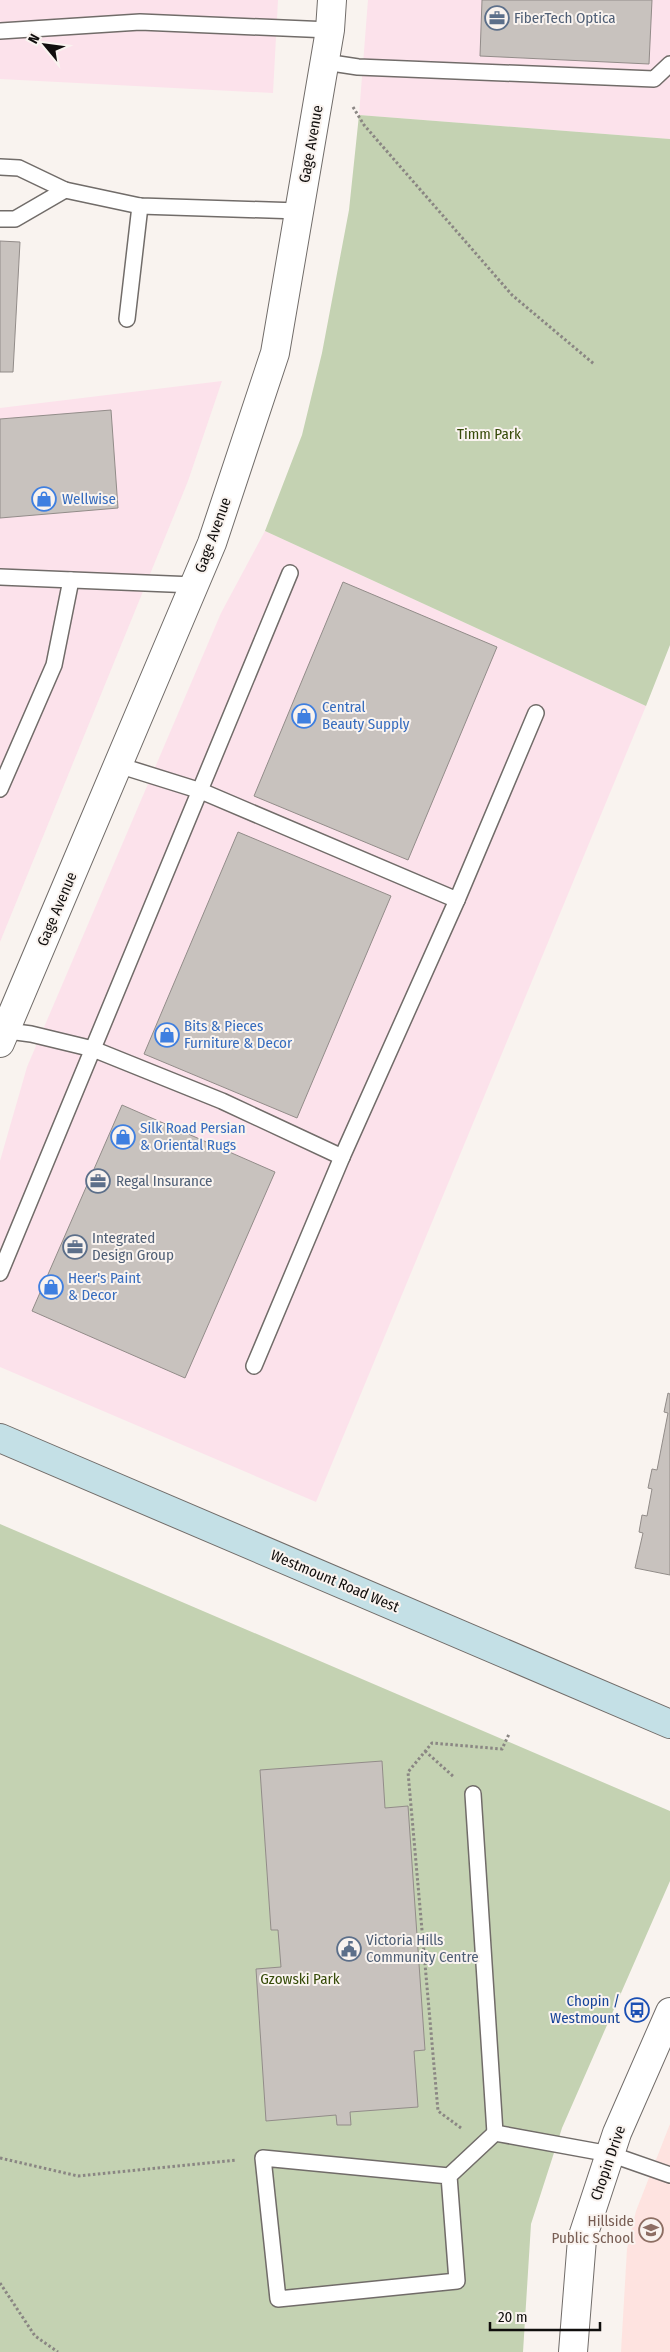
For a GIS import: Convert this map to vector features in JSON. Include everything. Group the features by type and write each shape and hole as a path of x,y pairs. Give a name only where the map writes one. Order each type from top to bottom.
{"main road":[{"name":"Westmount Road West","path":"0,1438 670,1724"}],"street":[{"name":"Gage Avenue","path":"2,1035 212,543 275,353 325,62 332,0"},
{"name":"Chopin Drive","path":"573,2352 582,2239 617,2133 670,2012"}],"lane":[{"path":"0,31 140,22 330,30"},
{"path":"325,62 358,67 654,79 670,64"},
{"path":"0,167 19,168 65,190 140,206 298,211"},
{"path":"0,219 15,219 65,190"},
{"path":"127,319 140,206"},
{"path":"0,1273 290,573"},
{"path":"0,577 194,584"},
{"path":"0,789 54,665 71,580"},
{"path":"254,1366 342,1157 457,900 536,713"},
{"path":"118,766 201,791 457,900"},
{"path":"2,1035 31,1034 92,1049 222,1101 342,1157"},
{"path":"473,1794 495,2133"},
{"path":"495,2133 610,2154 670,2175"},
{"path":"449,2176 457,2281 278,2299 263,2158 449,2176 495,2133"}],"path":[{"path":"353,107 364,126 512,296 594,364"},
{"path":"462,2128 438,2112 408,1772 432,1743 502,1749 509,1734"},
{"path":"425,1751 473,1794"},
{"path":"0,2158 78,2176 263,2158"},
{"path":"0,2283 35,2336 58,2352"}],"shaded area":[{"path":"0,0 278,0 273,93 0,79"},
{"path":"368,0 670,0 670,139 359,115"},
{"path":"222,381 188,481 0,942 0,408"},
{"path":"265,531 646,706 316,1502 0,1367 0,1161 27,1067 221,613"},
{"name":"Hillside Public School","path":"670,2124 670,2352 621,2352 627,2249 636,2211"}],"green space":[{"name":"Timm Park","path":"359,115 670,139 670,645 646,706 265,531 302,435 322,353 349,210"},
{"name":"Gzowski Park","path":"0,1524 670,1811 670,1881 562,2128 531,2224 523,2352 0,2352"}],"building":[{"path":"482,0 652,0 649,64 480,56"},
{"path":"0,241 20,242 13,372 0,372"},
{"path":"111,410 118,508 0,518 0,419"},
{"path":"343,582 497,647 408,860 254,796"},
{"path":"238,832 391,896 297,1118 144,1054"},
{"path":"122,1105 275,1172 185,1378 32,1311"},
{"path":"668,1393 670,1394 670,1575 635,1568 643,1533 639,1532 642,1515 647,1516 652,1489 648,1488 652,1469 657,1470 668,1413 664,1412"},
{"name":"Victoria Hills Community Centre","path":"382,1761 385,1808 408,1806 425,2050 414,2051 418,2107 350,2112 351,2125 337,2125 336,2115 266,2121 256,1969 281,1967 278,1930 271,1930 260,1770"}],"place":[{"name":"FiberTech Optica","path":"497,18"},
{"name":"Wellwise","path":"44,499"},
{"name":"Central Beauty Supply","path":"304,716"},
{"name":"Bits & Pieces Furniture & Decor","path":"167,1035"},
{"name":"Silk Road Persian & Oriental Rugs","path":"123,1137"},
{"name":"Regal Insurance","path":"98,1181"},
{"name":"Integrated Design Group","path":"75,1247"},
{"name":"Heer's Paint & Decor","path":"51,1287"},
{"name":"Victoria Hills Community Centre","path":"349,1949"},
{"name":"Chopin / Westmount","path":"637,2010"},
{"name":"Hillside Public School","path":"651,2230"}]}
